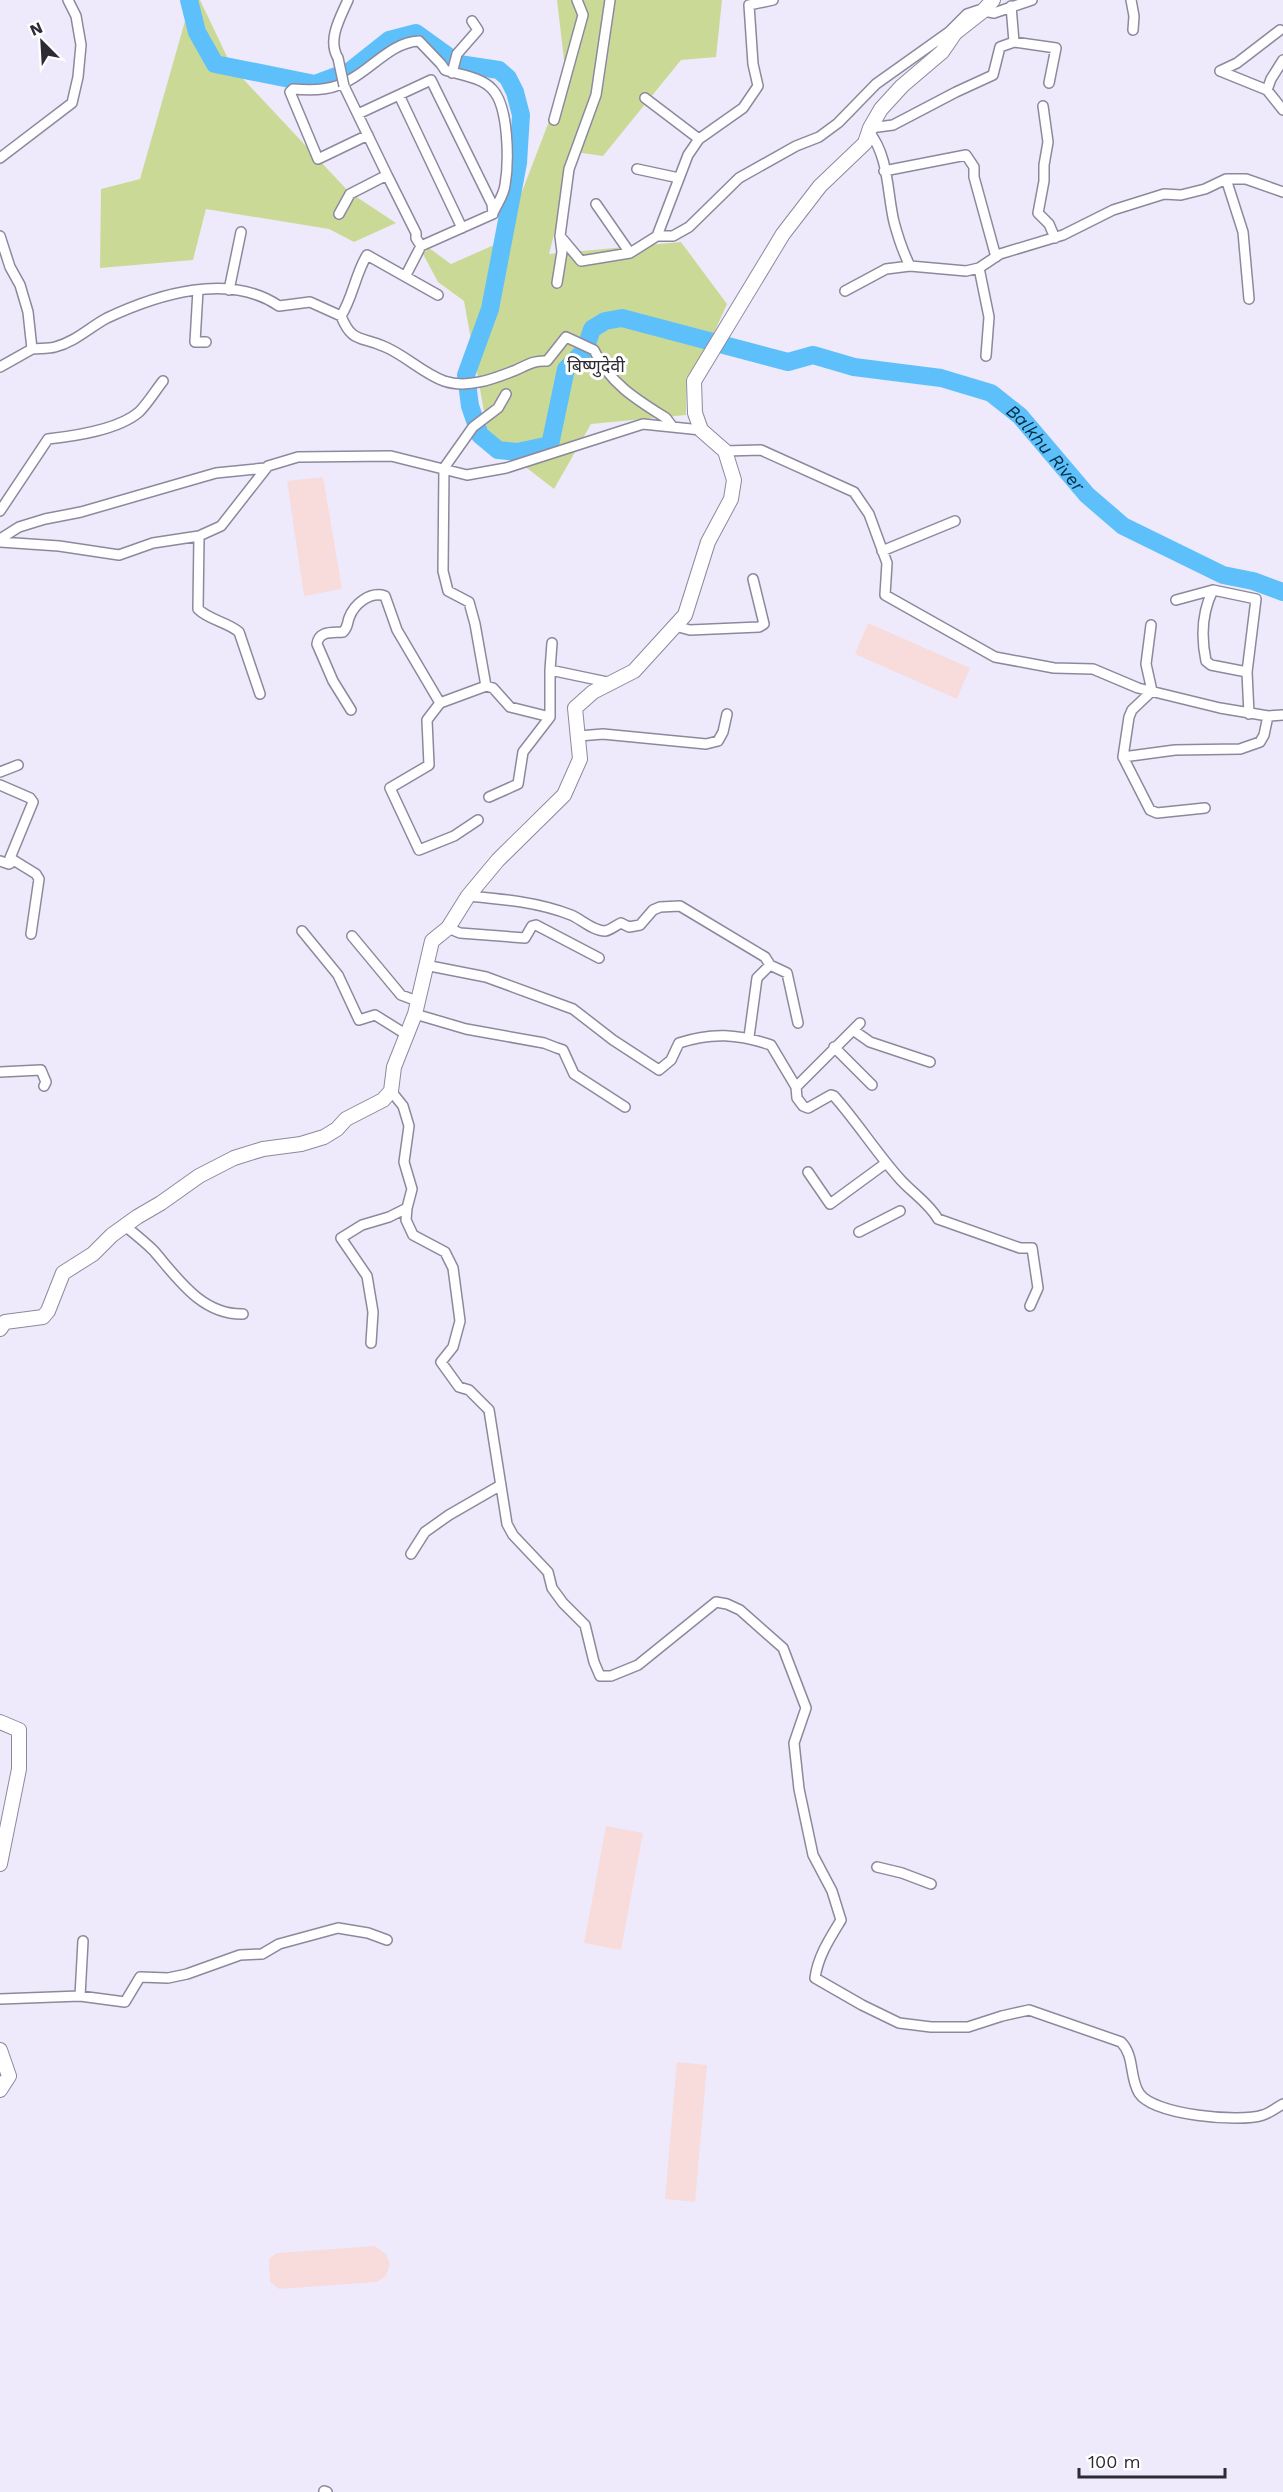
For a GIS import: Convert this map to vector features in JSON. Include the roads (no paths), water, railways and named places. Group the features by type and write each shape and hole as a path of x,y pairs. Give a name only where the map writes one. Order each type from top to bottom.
{"street":[{"path":"0,158 72,103 78,77 81,45 76,16 68,0"},
{"path":"348,0 334,36 333,50 338,58 344,86 416,233 416,238 422,246"},
{"path":"554,120 583,15 577,0"},
{"path":"557,283 562,252 560,236 569,170 596,95 610,0"},
{"path":"657,236 688,154 699,139 743,108 758,86 753,64 749,4 773,0"},
{"path":"2,1321 44,1317 63,1273 93,1254 112,1235 189,1182 225,1161 263,1149 301,1144 324,1137 337,1129 346,1119 383,1100 391,1090 394,1066 416,1007 432,941 448,928 468,896 498,860 564,795 580,759 575,708 593,692 634,671 685,615 708,542 730,499 734,480 725,451 701,430 695,413 694,381 799,211 837,169 865,143 881,109 902,86 942,52 955,33 993,0"},
{"path":"560,236 581,261 630,253 657,236 673,236 689,226 739,178 796,146 819,137 838,123 876,84 949,32 967,14 983,11 994,13 1032,0"},
{"path":"1131,0 1134,16 1133,30"},
{"path":"1011,6 1014,42"},
{"path":"452,73 456,54 478,30 472,21"},
{"path":"1280,30 1237,63 1220,71 1268,90 1283,110"},
{"path":"368,135 318,159 290,92 293,89 312,91 332,88 353,78 378,59 409,41 419,41 445,70 480,81 493,89 502,104 507,123 505,186 494,214 422,246 405,275"},
{"path":"870,130 892,126 993,75 1000,47 1014,42 1056,48 1049,83"},
{"path":"1268,90 1271,79 1283,60"},
{"path":"358,114 431,80 494,211"},
{"path":"399,95 462,228"},
{"path":"645,98 699,139"},
{"path":"1043,106 1048,142 1038,213 1050,224 1055,238"},
{"path":"870,130 879,144 895,223 910,266"},
{"path":"884,171 966,155 974,167 974,177 996,257"},
{"path":"637,168 679,178"},
{"path":"339,214 350,194 387,175"},
{"path":"1226,179 1243,232 1249,299"},
{"path":"845,291 886,270 910,266 966,271 979,268 996,257 1055,238 1113,210 1164,194 1180,195 1205,189 1226,179 1246,179 1283,192"},
{"path":"596,204 630,253"},
{"path":"229,290 241,232"},
{"path":"0,236 10,267 20,285 28,312 32,349"},
{"path":"341,316 348,304 358,271 368,255 438,294"},
{"path":"0,266 10,267"},
{"path":"979,268 989,318 986,356"},
{"path":"198,290 195,342 206,342"},
{"path":"0,367 32,349 55,347 71,341 106,319 140,304 174,293 229,290 250,292 268,298 279,306 310,302 341,316 346,330 354,338 384,346 442,380 464,384 485,381 526,364 547,361 566,337 594,350 602,367 617,385 666,418 672,426"},
{"path":"0,511 48,439 113,426 137,414 163,381"},
{"path":"486,686 469,602 448,591 443,571 444,468 473,427 498,408 506,394"},
{"path":"0,540 19,527 45,519 81,512 216,473 265,468 298,458 391,456 467,475 506,468 643,424 701,430"},
{"path":"725,451 761,450 854,492 869,514 887,563 885,595 995,657 1054,668 1093,669 1138,688 1249,714 1283,716"},
{"path":"0,540 119,555 153,543 199,536 221,526 265,468"},
{"path":"882,551 955,521"},
{"path":"199,536 198,609 203,614 232,626 239,632 260,693"},
{"path":"675,626 690,630 759,627 764,624 753,579"},
{"path":"1176,600 1213,590 1256,599 1247,672 1249,714"},
{"path":"1213,590 1206,605 1203,622 1206,661 1247,672"},
{"path":"351,710 333,681 317,644 318,639 320,635 343,632 347,629 354,609 366,597 378,594 385,596 397,630 440,703"},
{"path":"1151,625 1146,663 1152,691"},
{"path":"489,797 518,784 523,752 550,717 552,643"},
{"path":"550,670 612,684"},
{"path":"478,820 454,836 419,850 390,788 429,765 427,720 440,703 486,686 493,688 510,707 550,717"},
{"path":"1152,691 1132,710 1123,757 1150,810 1157,813 1205,808"},
{"path":"579,736 603,734 706,744 718,741 723,732 727,714"},
{"path":"1123,757 1175,750 1240,749 1260,742 1268,716"},
{"path":"0,772 18,765"},
{"path":"0,785 30,798 33,802 10,858 11,863 0,861"},
{"path":"10,858 36,874 39,879 31,934"},
{"path":"468,896 510,899 528,903 570,914 606,931 621,923 629,927 640,925 653,910 660,907 680,906 765,957 770,965 787,973 798,1023"},
{"path":"448,928 460,933 525,938 532,926 536,925 599,958"},
{"path":"302,932 338,975 359,1020 375,1015 407,1035"},
{"path":"352,936 401,995 416,1007 466,1029 544,1043 563,1050 574,1074 625,1107"},
{"path":"425,965 486,976 573,1010 612,1040 659,1070 671,1060 679,1043 701,1036 749,1037 771,1045 796,1088 797,1098 804,1107 808,1108 831,1095 834,1096 886,1163 916,1197 945,1223 1020,1248 1032,1248 1038,1288 1030,1306"},
{"path":"749,1037 757,978 770,965"},
{"path":"796,1088 856,1026 870,1042 930,1062"},
{"path":"834,1047 872,1085"},
{"path":"0,1072 41,1070 46,1082 44,1086"},
{"path":"391,1090 403,1106 409,1126 404,1162 412,1189 406,1208 406,1220 413,1235 444,1252 453,1268 460,1321 453,1347 441,1362 459,1387 469,1390 489,1410 507,1524 513,1535 548,1572 552,1587 563,1603 585,1625 594,1662 600,1676 611,1676 638,1665 716,1602 740,1610 783,1648 806,1708 794,1743 799,1789 813,1855 832,1891 842,1920 826,1944 816,1967 815,1978 899,2023 931,2027 968,2027 1029,2010 1121,2042 1128,2049 1139,2094 1153,2106 1173,2111 1244,2118 1263,2115 1283,2104"},
{"path":"808,1172 830,1204 886,1163"},
{"path":"371,1343 373,1312 367,1276 355,1262 341,1238 362,1225 389,1217 406,1208"},
{"path":"860,1232 900,1211"},
{"path":"125,1226 152,1250 185,1288 198,1298 227,1314 243,1314"},
{"path":"411,1554 425,1532 449,1515 501,1485"},
{"path":"0,1722 20,1730 19,1768 0,1864"},
{"path":"877,1867 931,1884"},
{"path":"0,1999 80,1996 125,2002 140,1977 168,1978 187,1974 240,1955 262,1954 279,1944 338,1928 368,1933 387,1941"},
{"path":"80,1996 83,1941"},
{"path":"0,2050 9,2076 0,2090"}],"waterway":[{"name":"Balkhu River","path":"189,0 197,32 215,64 315,84 350,71 389,40 416,33 459,64 499,70 508,78 515,92 521,115 518,163 490,309 466,375 470,406 480,435 498,450 517,452 550,445 566,369 585,350 592,329 605,321 622,318 788,362 813,355 854,367 941,378 991,393 1020,416 1087,495 1123,526 1223,575 1253,581 1283,592"}],"district":[{"name":"बिष्णुदेवी","path":"596,365"}]}
